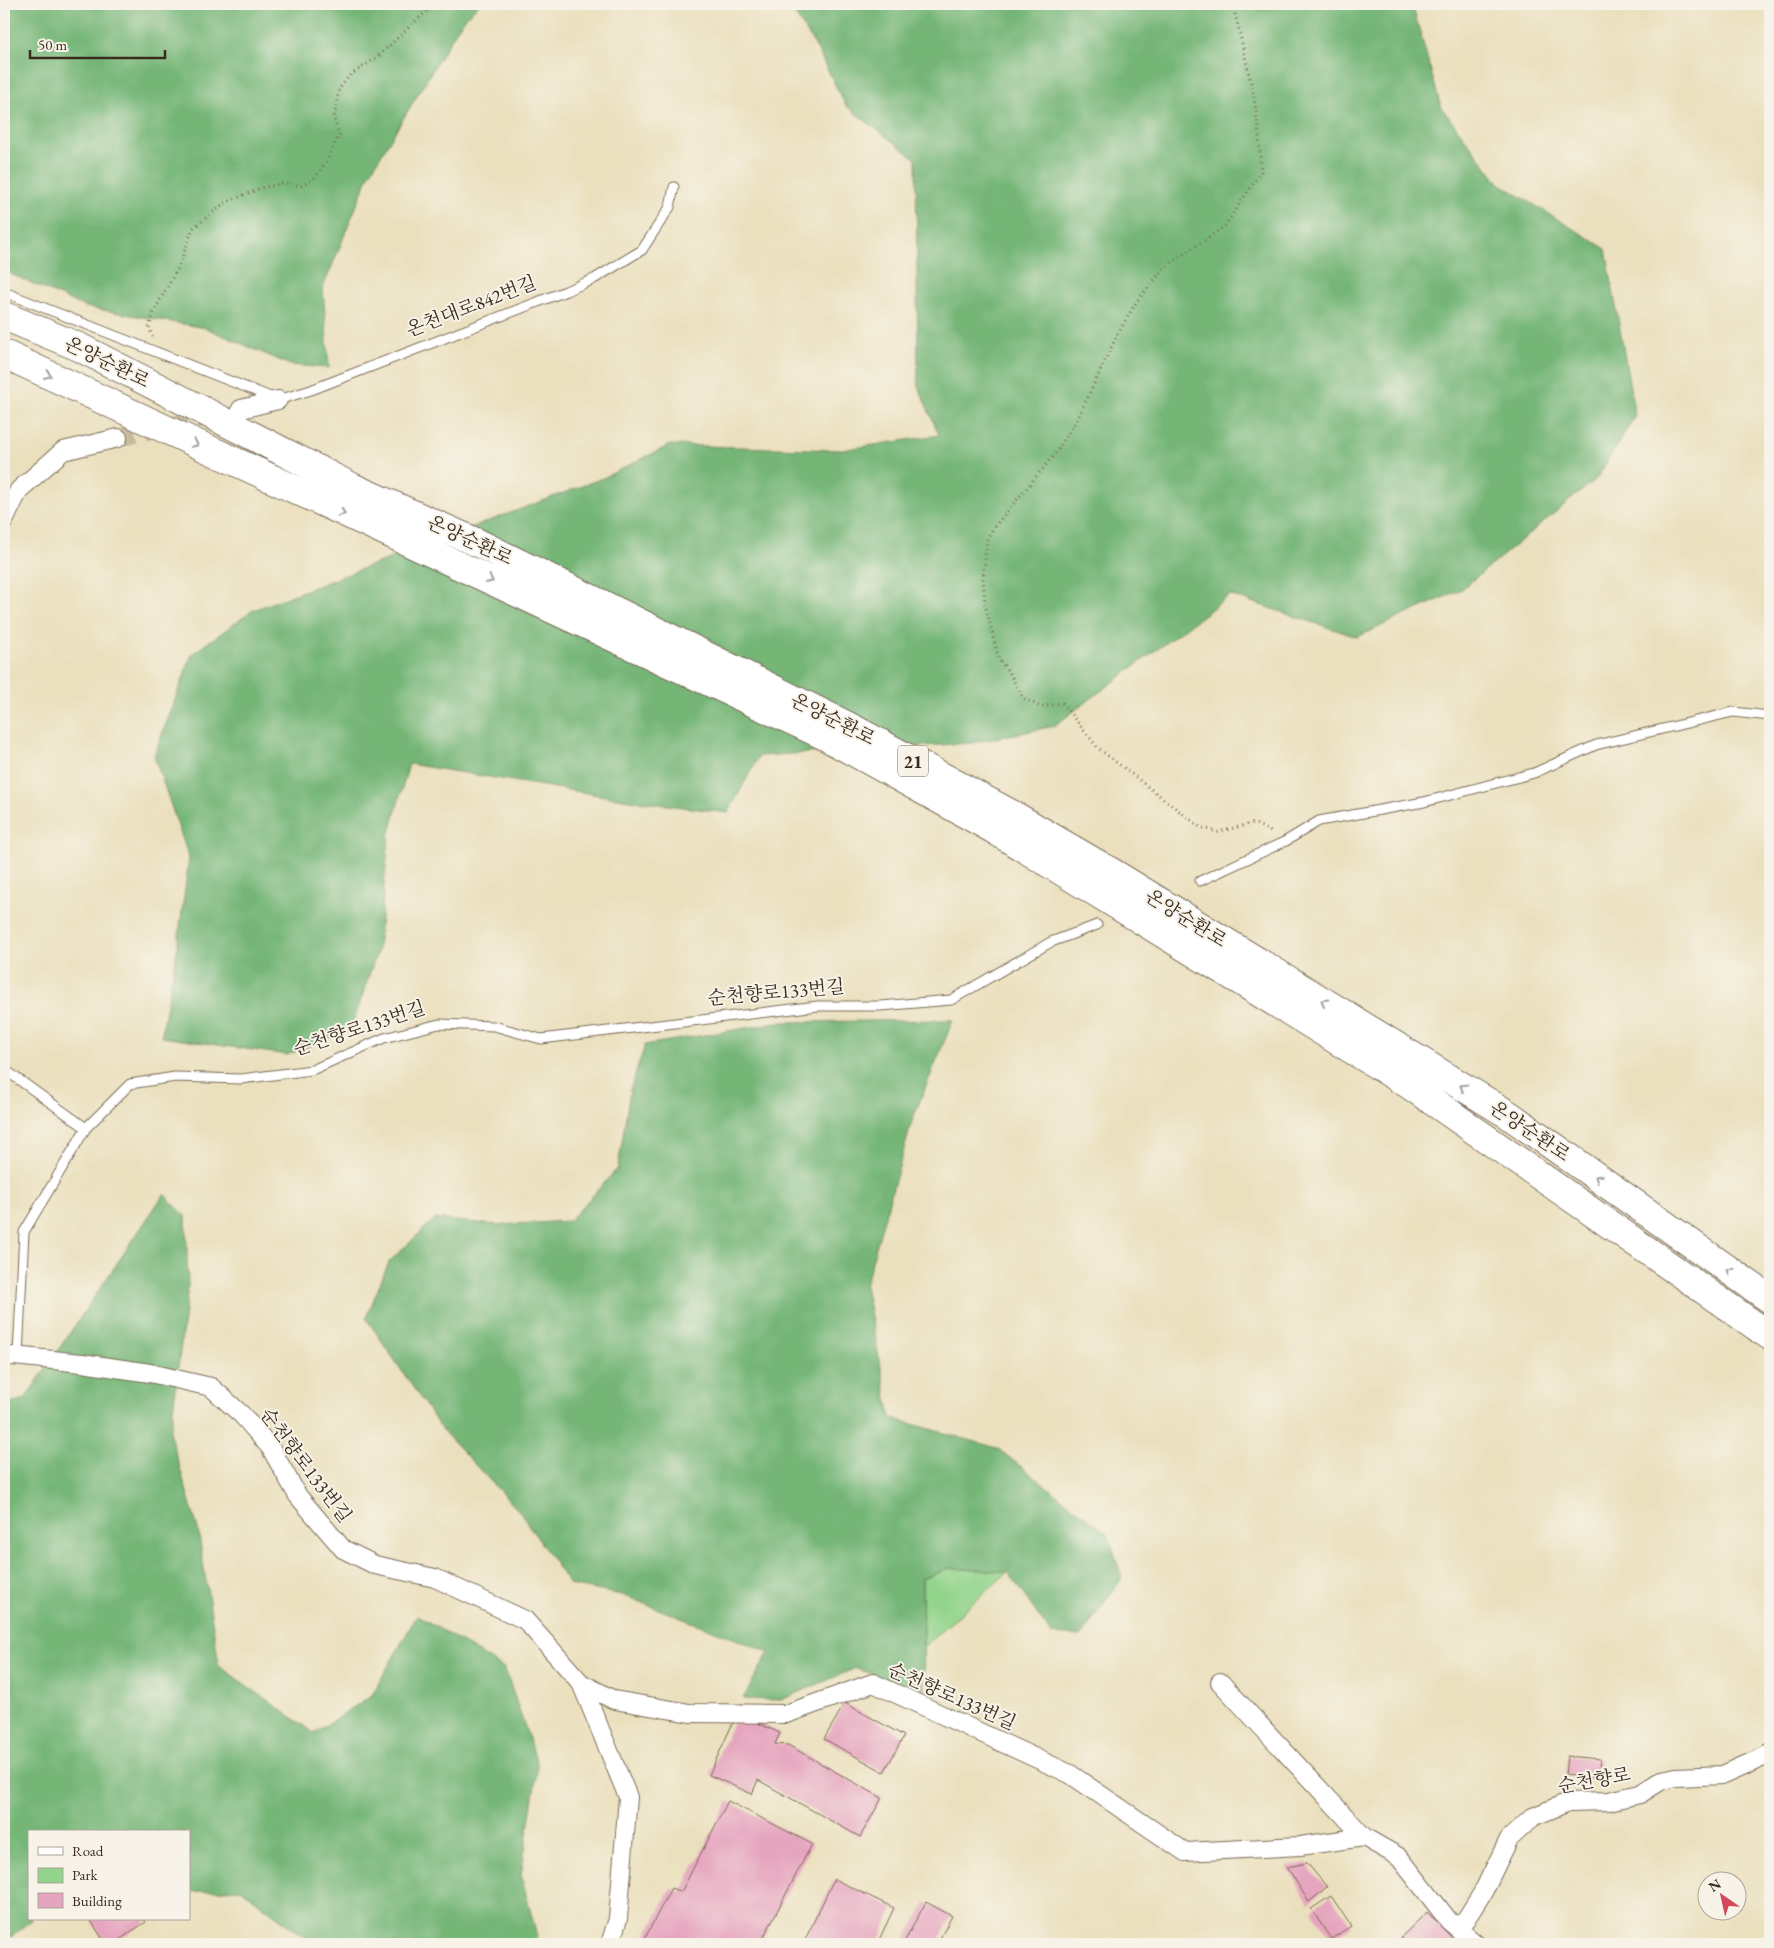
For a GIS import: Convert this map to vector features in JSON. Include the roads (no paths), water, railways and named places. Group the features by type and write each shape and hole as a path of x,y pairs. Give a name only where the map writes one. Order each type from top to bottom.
{"highway":[{"name":"온양순환로","path":"4,316 79,347 354,488 478,543 845,724 1017,817 1113,873 1509,1115 1770,1299"},
{"name":"온양순환로","path":"4,354 823,735 993,829 1408,1084 1770,1336"}],"street":[{"name":"온천대로842번길","path":"241,409 278,400"},
{"path":"4,521 19,490 63,452 118,438"},
{"name":"순천향로133번길","path":"11,1357 82,1363 150,1373 211,1387 242,1415 270,1447 298,1496 343,1549 375,1565 435,1578 525,1620 581,1683 614,1700 681,1711 786,1714 873,1683 1070,1774 1185,1852 1300,1846 1364,1837"},
{"path":"1220,1682 1364,1837 1399,1857 1449,1921 1476,1944"},
{"path":"581,1683 628,1797 618,1919 610,1944"},
{"name":"순천향로","path":"1459,1930 1482,1892 1509,1839 1533,1818 1568,1802 1609,1801 1640,1794 1662,1780 1676,1777 1723,1775 1770,1754"}],"lane":[{"name":"온천대로842번길","path":"278,400 311,390 594,279 642,250 670,207 674,187"},
{"path":"4,292 278,400"},
{"path":"1200,881 1286,840 1319,821 1424,802 1534,773 1596,745 1733,712 1770,716"},
{"name":"순천향로133번길","path":"11,1357 24,1232 86,1128 130,1084 175,1077 241,1079 312,1070 384,1038 439,1024 494,1026 540,1039 818,1006 881,1006 951,1000 1051,942 1097,925"},
{"path":"4,1069 86,1128"}],"tunnel":[{"path":"118,438 215,415"}]}
